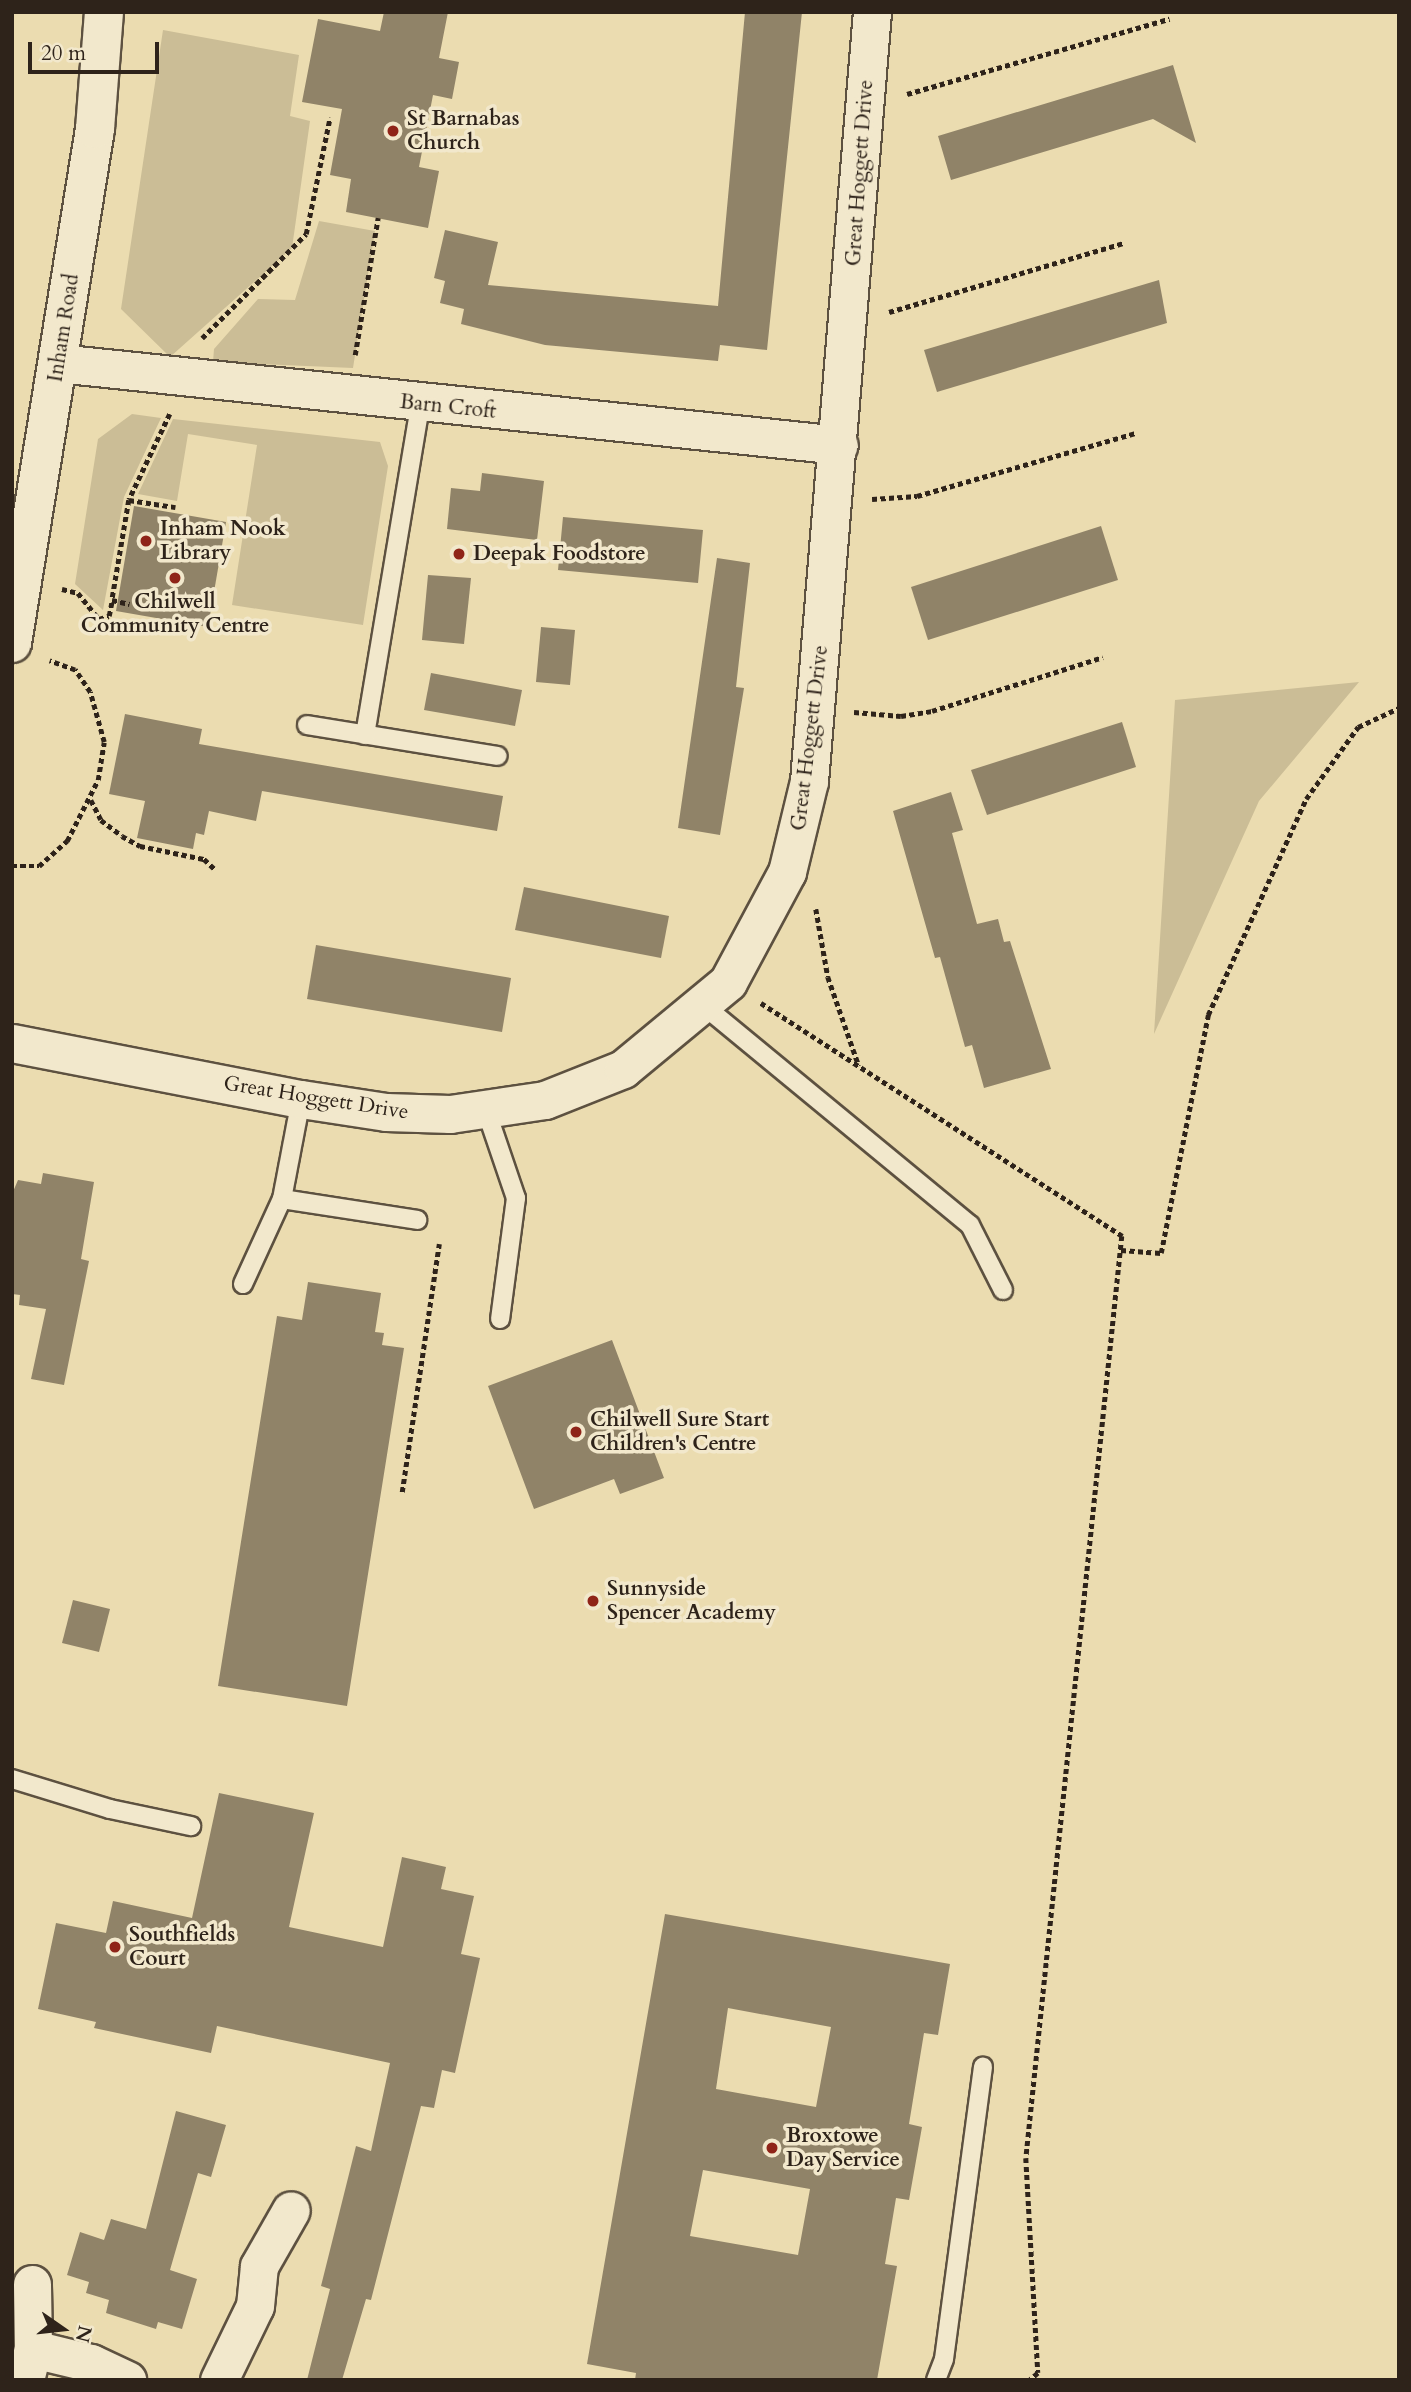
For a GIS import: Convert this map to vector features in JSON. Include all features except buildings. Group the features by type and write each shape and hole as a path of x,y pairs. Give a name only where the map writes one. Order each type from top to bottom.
{"street":[{"name":"Inham Road","path":"26,650 58,363 95,130 104,12"},
{"name":"Great Hoggett Drive","path":"12,1043 301,1099 386,1112 485,1110 545,1100 623,1069 715,994 769,912 801,831 835,501 872,12"},
{"name":"Barn Croft","path":"58,363 420,405 839,446"},
{"path":"219,2380 255,2306 259,2266 291,2210"},
{"path":"22,2285 29,2364 91,2363 127,2380"}],"lane":[{"path":"365,735 420,405"},
{"path":"307,725 498,755"},
{"path":"715,994 970,1224 1003,1290"},
{"path":"243,1284 282,1199 301,1099"},
{"path":"485,1110 516,1198 500,1319"},
{"path":"282,1199 416,1220"},
{"path":"12,1779 110,1810 191,1826"},
{"path":"936,2380 944,2359 983,2067"}],"path":[{"path":"865,106 1169,19"},
{"path":"88,604 99,619 109,616 129,500 176,377 306,234 330,117"},
{"path":"348,397 378,218"},
{"path":"849,324 1123,243"},
{"path":"835,501 917,496 1135,433"},
{"path":"129,500 175,507"},
{"path":"112,600 130,604"},
{"path":"12,866 32,867 50,857 80,823 90,799 104,742 90,692 75,670 26,650"},
{"path":"815,708 901,716 932,711 1103,657"},
{"path":"1121,1250 1161,1253 1208,1015 1306,799 1357,727 1399,708"},
{"path":"90,799 101,820 122,836 140,846 204,859 216,870"},
{"path":"815,905 828,977 859,1066"},
{"path":"715,994 859,1066 1122,1236 1026,2158 1038,2373 1030,2380"},
{"path":"402,1492 442,1224 416,1220"}],"shaded area":[{"path":"163,30 299,55 290,116 310,121 292,248 170,357 121,309"},
{"path":"319,221 375,231 353,368 213,362 214,349 258,299 295,300"},
{"path":"132,414 161,418 124,497 103,610 75,584 98,439"},
{"path":"173,419 380,442 388,466 363,625 232,605 257,445 188,434 177,501 138,494"},
{"path":"1359,682 1259,801 1154,1034 1175,700"}],"place":[{"name":"St Barnabas Church","path":"393,131"},
{"name":"Inham Nook Library","path":"146,541"},
{"name":"Deepak Foodstore","path":"459,554"},
{"name":"Chilwell Community Centre","path":"175,578"},
{"name":"Chilwell Sure Start Children's Centre","path":"576,1432"},
{"name":"Sunnyside Spencer Academy","path":"593,1601"},
{"name":"Southfields Court","path":"115,1947"},
{"name":"Broxtowe Day Service","path":"772,2148"}]}
